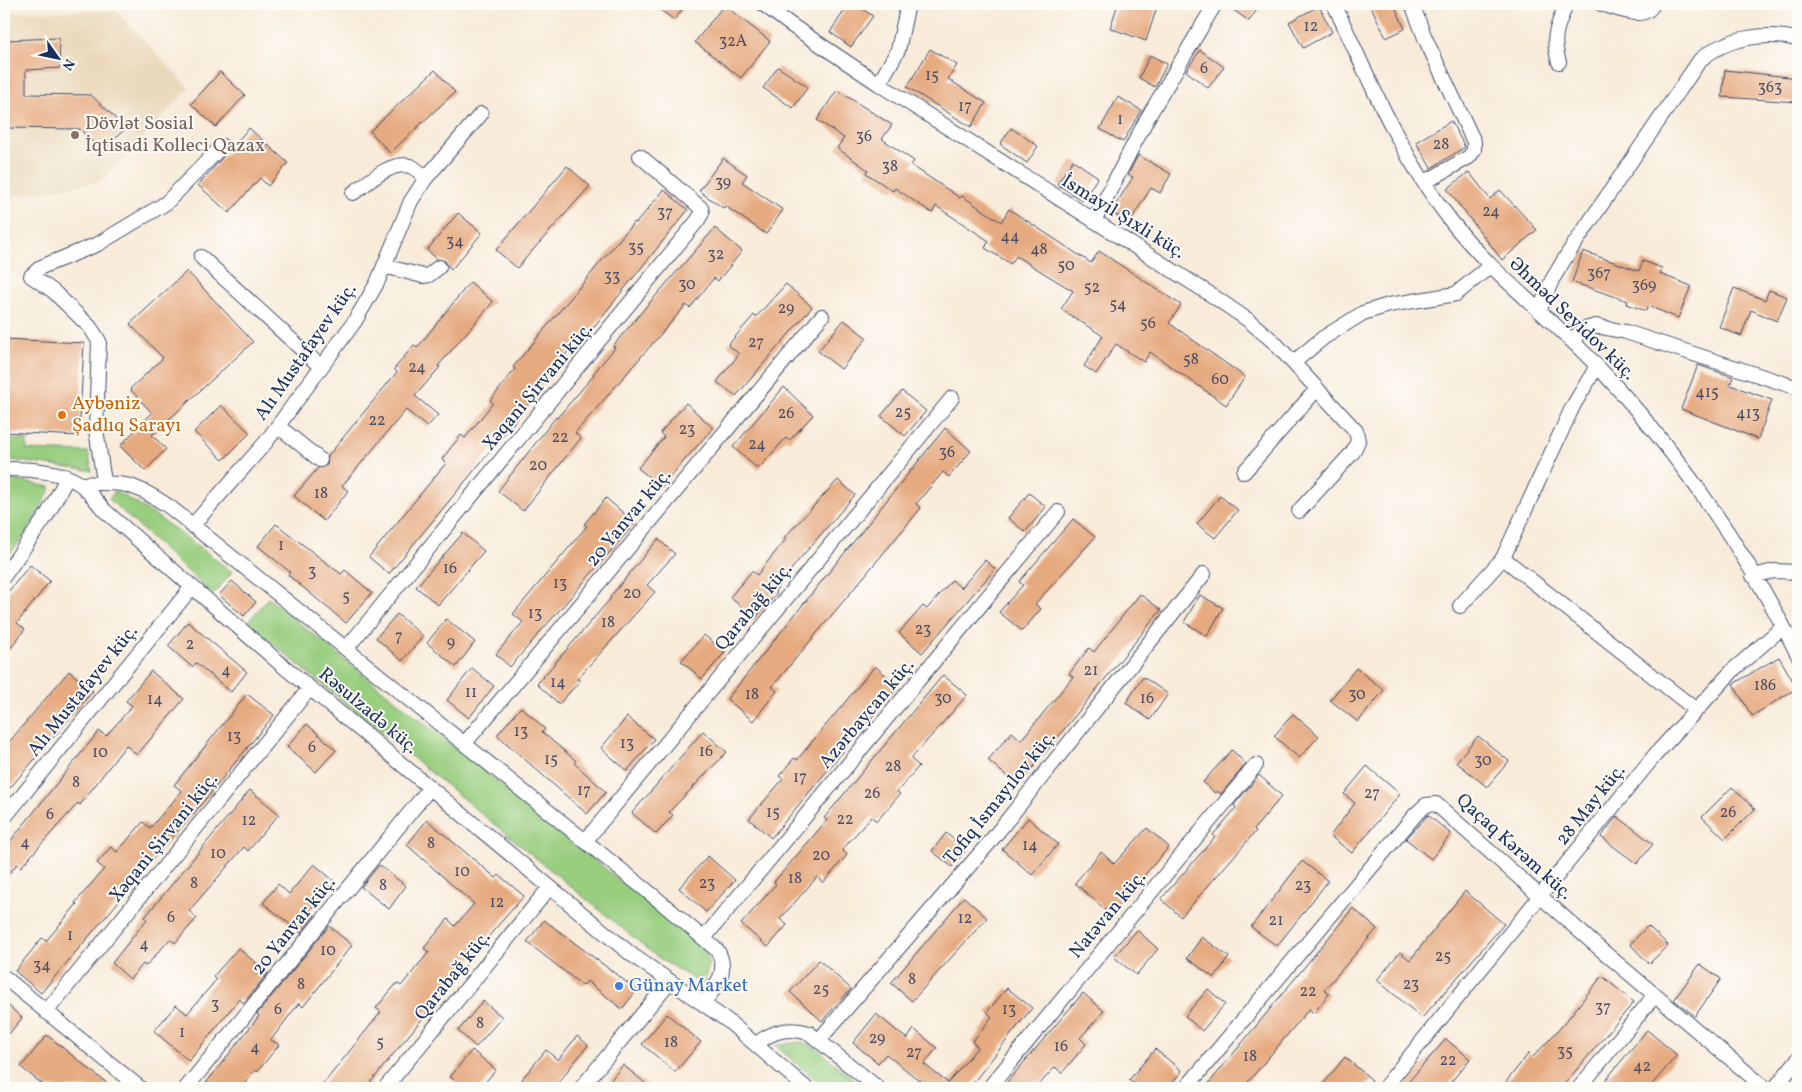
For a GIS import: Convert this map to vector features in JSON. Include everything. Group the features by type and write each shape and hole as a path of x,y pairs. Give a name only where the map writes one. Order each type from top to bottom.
{"street":[{"name":"İsmayil Şıxli küç.","path":"763,4 879,84 1248,320 1294,362 1356,431 1358,441 1353,452 1299,512"},
{"path":"879,84 898,50 908,4"},
{"path":"1094,221 1148,117 1215,4"},
{"name":"Əhməd Seyidov küç.","path":"1334,4 1388,121 1406,154 1451,220 1490,266 1597,366 1636,409 1682,466 1723,525 1798,654"},
{"path":"1412,4 1428,46 1474,142 1474,150 1469,156 1425,182"},
{"path":"1559,62 1554,38 1566,4"},
{"path":"1601,4 1641,14 1648,12 1653,4"},
{"path":"1539,311 1552,280 1567,255 1700,60 1721,44 1757,36 1773,35 1798,39"},
{"name":"Alı Mustafayev küç.","path":"192,526 247,466 367,302 411,201 426,178 481,114"},
{"path":"104,482 96,444 99,341 90,327 53,291 31,276 41,267 98,244 166,203 222,146"},
{"name":"Xəqani Şirvani küç.","path":"346,649 698,220 702,213 701,208 640,156"},
{"path":"353,193 389,168 401,165 412,167 426,178"},
{"path":"201,257 321,367"},
{"path":"384,266 423,276 429,275 439,267"},
{"path":"1294,362 1323,338 1363,313 1388,305 1456,294 1490,266"},
{"name":"20 Yanvar küç.","path":"465,743 822,316"},
{"path":"1571,340 1585,329 1596,326 1626,332 1798,388"},
{"path":"1460,606 1503,558 1573,406 1597,366"},
{"path":"1244,472 1317,389"},
{"name":"Qarabağ küç.","path":"586,840 952,398"},
{"path":"278,426 320,460"},
{"path":"4,469 30,469 74,481 136,486 171,508 586,840 717,950 724,965 719,981 704,1004"},
{"path":"4,576 47,515 74,481"},
{"name":"Rəsulzadə küç.","path":"74,481 104,510 310,688 632,955 704,1004 758,1044"},
{"name":"Azərbaycan küç.","path":"704,938 1058,512"},
{"path":"1503,558 1696,710"},
{"path":"1753,576 1774,571 1798,572"},
{"name":"Tofiq İsmayılov küç.","path":"820,1040 988,843 1204,574"},
{"name":"Alı Mustafayev küç.","path":"4,818 192,587"},
{"name":"28 May küç.","path":"1384,1088 1655,755 1734,669 1783,627"},
{"name":"Xəqani Şirvani küç.","path":"46,1012 310,688"},
{"name":"Natəvan küç.","path":"989,1088 1256,765"},
{"name":"20 Yanvar küç.","path":"186,1088 430,788"},
{"name":"Qaçaq Kərəm küç.","path":"1186,1088 1409,822 1426,805 1436,804 1443,808 1655,995 1766,1088"},
{"name":"Qarabağ küç.","path":"385,1088 550,887"},
{"path":"4,977 140,1088"},
{"path":"581,1088 670,981"},
{"path":"1579,1088 1655,995"},
{"path":"799,1086 758,1044 768,1034 796,1029 820,1040 878,1088"},
{"path":"1775,1088 1798,1059"}],"shaded area":[{"name":"Dövlət Sosial İqtisadi Kolleci Qazax","path":"116,11 189,88 103,181 4,198 4,26 14,12"}],"green space":[{"path":"4,439 27,440 27,450 88,452 92,471 4,459"},
{"path":"9,479 51,487 33,523 6,560 4,559 4,480"},
{"path":"115,491 160,519 232,572 213,595 109,499"},
{"path":"268,598 704,948 709,962 704,985 660,959 247,623"},
{"path":"802,1042 816,1048 864,1088 825,1088 775,1045"}],"building":[{"path":"653,4 687,4 674,20"},
{"path":"849,4 855,4 873,16 851,47 830,32"},
{"path":"1118,4 1158,4 1146,41 1110,28"},
{"path":"1225,4 1261,4 1249,21"},
{"path":"1370,4 1394,4 1405,29 1386,38"},
{"path":"724,5 770,41 741,78 695,42"},
{"path":"1319,6 1332,32 1303,48 1289,22"},
{"path":"59,38 60,68 26,70 26,94 91,95 126,128 102,151 80,129 4,128 4,40"},
{"path":"930,49 957,65 948,79 986,103 971,127 907,87"},
{"path":"1200,50 1224,67 1208,88 1186,71"},
{"path":"1150,55 1167,64 1155,87 1139,78"},
{"path":"778,67 808,87 793,108 763,88"},
{"path":"435,70 455,92 390,153 370,131"},
{"path":"1725,70 1798,78 1798,102 1722,97"},
{"path":"220,72 245,95 216,127 191,104"},
{"path":"837,90 892,125 882,139 914,161 911,165 960,198 962,196 1001,222 1009,209 1091,263 1099,251 1181,305 1169,323 1245,377 1226,405 1150,352 1144,362 1116,344 1096,374 1084,366 1103,336 1061,309 1073,291 1016,256 1011,264 985,248 989,241 936,206 932,213 895,188 893,191 866,173 868,170 837,148 844,138 817,120"},
{"path":"1118,97 1141,110 1123,142 1100,129"},
{"path":"1451,121 1465,147 1431,168 1416,142"},
{"path":"249,128 288,163 268,186 260,178 229,213 198,185"},
{"path":"1011,128 1038,146 1027,163 1000,144"},
{"path":"1138,155 1171,174 1160,193 1151,188 1129,223 1111,212 1133,177 1128,175"},
{"path":"723,158 747,175 742,182 783,210 766,234 699,191"},
{"path":"1073,160 1098,177 1082,201 1057,184"},
{"path":"567,166 590,186 517,268 496,250"},
{"path":"1469,172 1490,199 1500,190 1537,230 1502,260 1447,189"},
{"path":"664,190 688,210 587,335 584,332 534,393 536,395 389,574 369,557 446,463 442,459 461,435 465,438 493,403 490,401 515,369 513,367 634,222 636,223"},
{"path":"458,213 482,233 451,270 445,261 437,259 427,250"},
{"path":"715,228 742,251 718,281 714,278 690,308 686,305 575,433 581,438 523,511 498,491 556,417 594,375 615,348 613,346"},
{"path":"1583,251 1639,271 1643,261 1662,268 1660,274 1691,286 1678,318 1648,306 1646,311 1627,304 1628,301 1572,282"},
{"path":"187,271 253,342 152,435 166,449 145,471 120,446 152,413 130,389 163,358 130,324"},
{"path":"470,282 493,302 415,396 438,415 427,427 406,410 342,486 348,491 324,521 294,496 318,468 327,465 328,456 397,372 394,369 414,345 417,348"},
{"path":"786,284 812,307 736,396 717,382 739,354 728,345 754,315 756,317"},
{"path":"1734,288 1765,300 1769,290 1787,297 1777,321 1751,310 1741,336 1719,327"},
{"path":"844,320 867,338 841,369 818,351"},
{"path":"4,339 84,343 79,436 4,432"},
{"path":"1698,365 1733,377 1730,385 1772,400 1758,439 1681,409"},
{"path":"784,387 813,415 789,441 786,438 758,469 733,447"},
{"path":"902,391 926,411 905,436 881,416"},
{"path":"686,403 713,428 661,487 638,468 664,437 660,433"},
{"path":"221,405 250,433 223,460 194,432"},
{"path":"945,428 971,451 949,477 943,472 916,504 921,508 772,687 777,691 753,721 727,699"},
{"path":"838,480 855,495 797,562 775,591 777,593 755,619 730,597 752,571 757,575 786,539 784,538"},
{"path":"1029,493 1046,507 1025,532 1008,518"},
{"path":"1220,496 1238,510 1215,538 1197,524"},
{"path":"606,498 635,523 510,667 496,654 523,622 513,614 587,526 584,524"},
{"path":"1073,519 1095,537 1035,604 1041,609 1022,631 999,612 1023,585 1019,582"},
{"path":"276,524 341,574 345,570 372,593 346,623 288,575 290,572 258,546"},
{"path":"463,533 484,551 438,605 416,587"},
{"path":"658,539 675,554 647,585 655,592 577,679 580,681 559,704 537,684 611,598"},
{"path":"985,560 995,569 922,653 899,633 923,606 927,609 952,580 961,588"},
{"path":"30,565 50,581 17,623 25,629 4,657 4,597"},
{"path":"232,581 256,602 244,616 219,595"},
{"path":"1140,594 1161,610 1018,786 988,760 1012,732 1021,740 1073,677 1069,674 1089,648 1094,652"},
{"path":"1200,595 1223,608 1207,636 1184,622"},
{"path":"397,614 423,636 402,661 376,638"},
{"path":"446,619 475,642 456,667 427,643"},
{"path":"188,622 247,672 231,692 196,663 192,667 168,646"},
{"path":"704,635 725,652 702,679 681,661"},
{"path":"1779,657 1797,688 1752,716 1733,684"},
{"path":"875,666 898,686 771,838 749,819 783,779 779,776 794,758 797,760"},
{"path":"472,668 494,686 469,718 447,700"},
{"path":"1356,668 1384,690 1358,722 1330,700"},
{"path":"69,671 93,691 4,795 4,748"},
{"path":"151,671 184,699 137,755 126,745 80,805 78,803 21,867 17,864 4,880 4,849 99,731 106,736 132,706 126,701"},
{"path":"943,675 967,695 911,759 919,766 897,792 900,794 877,821 871,817 842,850 847,855 823,883 817,877 780,919 787,925 768,947 741,924 827,820 824,818"},
{"path":"1143,677 1168,694 1150,720 1126,703"},
{"path":"247,694 274,715 200,806 117,899 119,901 41,993 15,971 42,938 46,941 77,904 75,903 104,869 97,863 111,847 117,852 143,822 150,828 182,791 174,785"},
{"path":"521,707 545,729 542,732 576,761 574,763 606,792 587,814 497,735"},
{"path":"1293,714 1319,736 1299,758 1274,736"},
{"path":"627,717 654,739 627,771 601,748"},
{"path":"307,724 336,750 316,772 287,747"},
{"path":"703,731 727,752 669,812 673,815 656,834 632,813"},
{"path":"1478,736 1509,761 1487,787 1456,762"},
{"path":"1232,750 1246,764 1221,794 1217,791 1215,793 1203,782"},
{"path":"1367,766 1400,794 1352,853 1330,836 1355,803 1344,794"},
{"path":"1259,775 1282,796 1254,829 1256,831 1181,917 1161,899 1215,837 1213,835 1236,808 1234,805"},
{"path":"1732,787 1755,809 1725,839 1702,817"},
{"path":"250,790 279,814 248,851 244,847 189,911 197,918 175,943 170,939 146,966 143,964 130,979 112,963 147,919 145,917"},
{"path":"1428,815 1451,834 1431,859 1406,839"},
{"path":"1617,816 1653,844 1637,864 1601,837"},
{"path":"1028,818 1058,844 1032,875 1002,849"},
{"path":"427,820 496,878 499,875 524,896 494,930 366,1088 320,1088 381,1012 376,1008 397,983 401,986 429,952 424,948 448,919 455,926 474,904 407,845"},
{"path":"1147,828 1169,847 1110,914 1075,883 1101,852 1114,864"},
{"path":"946,833 966,850 952,867 932,851"},
{"path":"708,856 735,880 706,912 679,888"},
{"path":"1302,861 1328,881 1277,946 1251,927"},
{"path":"314,864 334,881 310,910 315,915 301,933 263,903 278,884 289,894"},
{"path":"379,865 406,886 389,909 361,887"},
{"path":"1465,891 1504,924 1422,1018 1377,980 1400,952 1410,960"},
{"path":"964,897 987,918 912,1001 891,983"},
{"path":"1353,908 1377,929 1324,990 1329,994 1314,1013 1309,1009 1243,1088 1205,1088"},
{"path":"544,920 637,990 622,1009 587,981 583,986 527,942"},
{"path":"329,926 352,945 303,1007 299,1003 271,1040 279,1045 241,1088 202,1088 259,1016 257,1014"},
{"path":"1648,926 1668,945 1649,964 1630,944"},
{"path":"1137,930 1158,949 1136,975 1114,957"},
{"path":"1202,937 1229,957 1214,978 1187,958"},
{"path":"238,948 268,973 244,1003 239,999 189,1061 154,1031 176,1005 187,1014 216,980 213,977"},
{"path":"819,960 851,989 822,1021 790,992"},
{"path":"1700,964 1721,979 1695,1016 1674,1000"},
{"path":"1602,976 1634,1002 1561,1088 1501,1088 1529,1053 1533,1057 1563,1025"},
{"path":"1007,988 1032,1008 969,1088 914,1088 920,1081 886,1054 878,1063 853,1043 876,1014 907,1039 914,1029 937,1048 924,1064 948,1083 978,1047 972,1042 992,1017 987,1012"},
{"path":"1208,989 1225,1004 1202,1031 1185,1016"},
{"path":"1083,993 1104,1011 1080,1038 1086,1044 1062,1073 1055,1067 1036,1088 1002,1088"},
{"path":"483,1001 502,1017 476,1047 458,1031"},
{"path":"4,1002 22,1018 4,1040"},
{"path":"667,1014 701,1042 675,1072 642,1044"},
{"path":"1647,1030 1677,1055 1649,1088 1599,1088"},
{"path":"47,1035 113,1088 47,1088 21,1067"},
{"path":"577,1036 588,1045 554,1088 533,1088 522,1079 546,1050 558,1060"},
{"path":"1446,1039 1470,1059 1446,1088 1403,1088"},
{"path":"1155,1049 1182,1071 1168,1088 1139,1088 1129,1080"},
{"path":"472,1050 496,1070 480,1088 464,1088 450,1077"},
{"path":"1345,1057 1372,1080 1365,1088 1320,1088"},
{"path":"623,1065 651,1088 604,1088"}],"place":[{"name":"Dövlət Sosial İqtisadi Kolleci Qazax","path":"75,135"},
{"name":"Aybəniz Şadlıq Sarayı","path":"62,415"},
{"name":"Günay Market","path":"619,986"}]}
